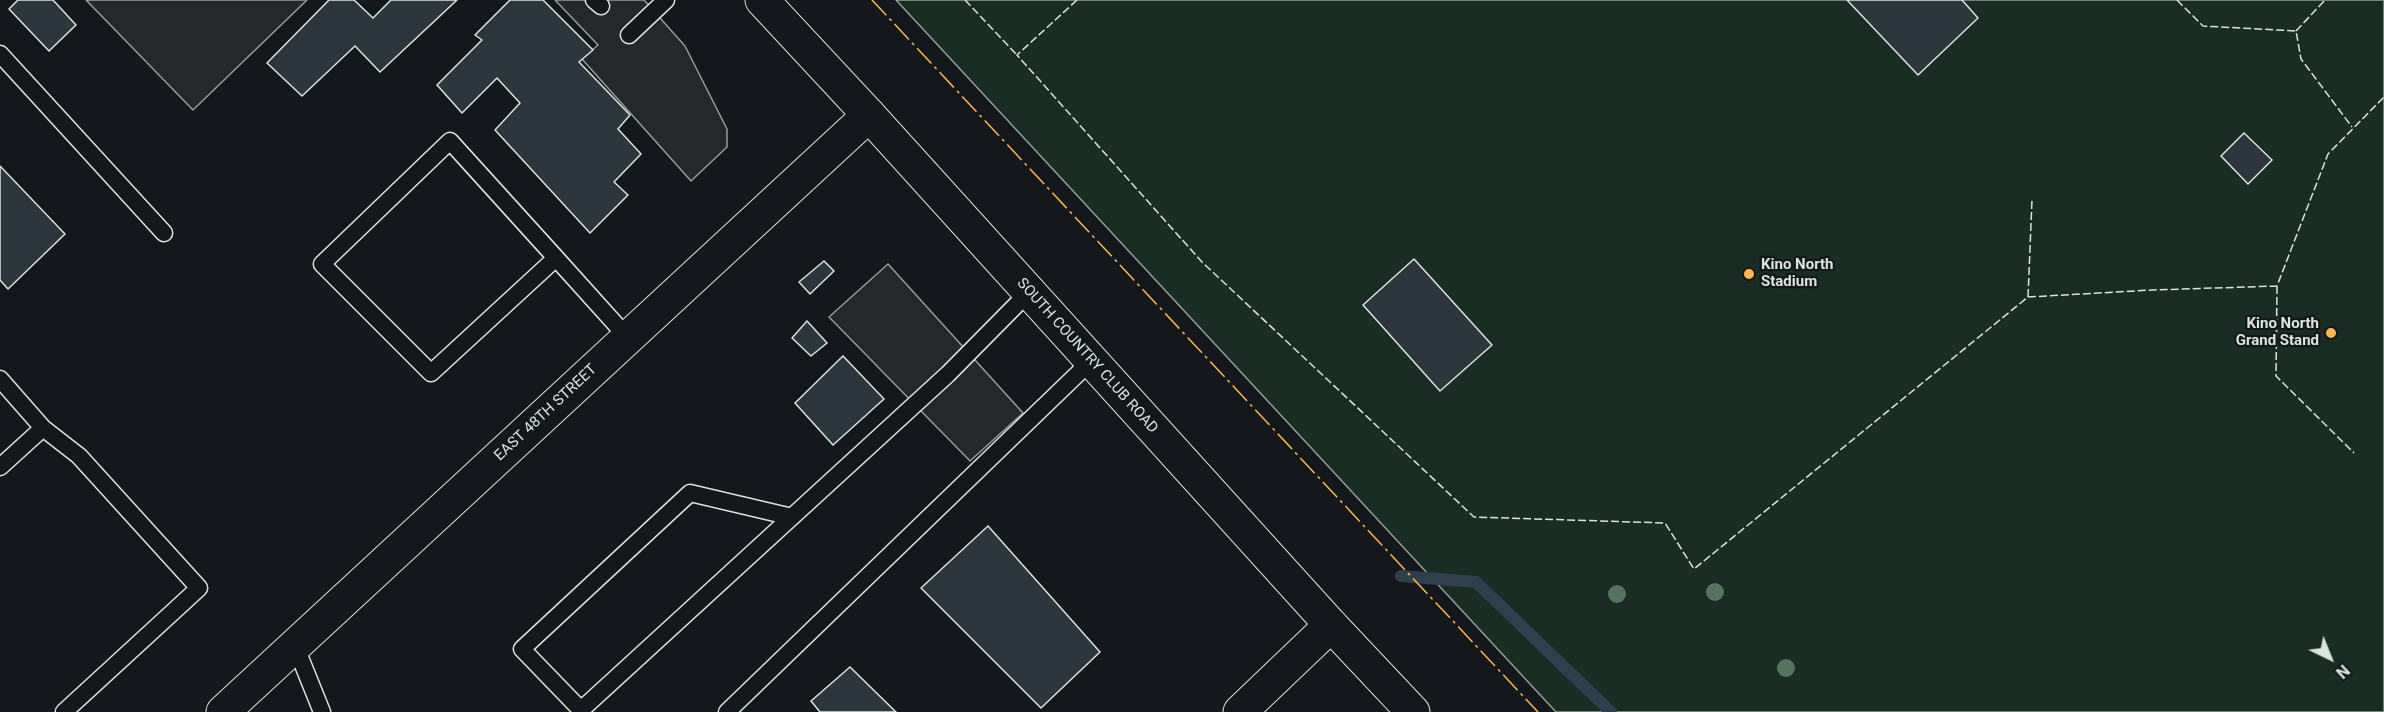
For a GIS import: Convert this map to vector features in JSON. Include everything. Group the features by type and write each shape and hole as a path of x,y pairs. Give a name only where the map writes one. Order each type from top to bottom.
{"street":[{"name":"SOUTH COUNTRY CLUB ROAD","path":"762,0 1331,625 1413,712"},
{"name":"EAST 48TH STREET","path":"223,712 868,115"},
{"path":"1240,712 1331,625"}],"lane":[{"path":"629,35 666,0"},
{"path":"0,54 164,233"},
{"path":"556,258 431,373 322,264 450,141 556,258 628,338"},
{"path":"792,517 690,493 522,649 581,710 792,517 948,374 1029,292"},
{"path":"727,712 1091,361"},
{"path":"0,379 43,428 79,456 199,588 64,712"},
{"path":"0,467 43,428"},
{"path":"295,645 322,712"}],"green space":[{"path":"896,0 2384,0 2384,712 1556,712"}],"shaded area":[{"path":"86,0 307,0 193,110"},
{"path":"555,0 644,0 685,46 727,129 727,147 691,181 582,59 598,45"},
{"path":"888,264 1023,413 970,461 829,317"}],"building":[{"path":"18,0 53,0 76,25 49,51 9,9"},
{"path":"329,0 354,0 373,18 391,0 457,0 380,72 355,46 302,96 267,63"},
{"path":"510,0 543,0 593,50 579,62 630,115 618,129 641,154 614,182 628,195 590,233 495,130 520,103 497,78 462,113 437,85 482,40 475,35"},
{"path":"1847,0 1962,0 1978,18 1918,75"},
{"path":"2244,133 2272,160 2248,184 2221,156"},
{"path":"0,166 65,234 8,289 0,280"},
{"path":"1414,259 1492,345 1440,391 1363,305"},
{"path":"824,261 834,271 810,294 799,282"},
{"path":"807,321 827,343 811,356 792,338"},
{"path":"843,356 884,399 833,445 795,403"},
{"path":"988,526 1100,652 1041,708 921,588"},
{"path":"850,667 896,712 820,712 811,701"}],"waterway":[{"path":"1401,576 1476,582 1611,712"}],"fence":[{"path":"965,0 1017,55"},
{"path":"1077,0 1017,55 1202,262 1474,517 1665,523 1694,569 2028,297 2277,286 2328,154 2384,97"},
{"path":"2177,0 2203,26 2296,31 2301,59 2352,127"},
{"path":"2296,31 2325,0"},
{"path":"2028,297 2032,200"},
{"path":"2277,286 2276,376 2354,453"}],"power":[{"path":"872,0 1538,712"}],"place":[{"name":"Kino North Stadium","path":"1749,274"},
{"name":"Kino North Grand Stand","path":"2331,333"}]}
